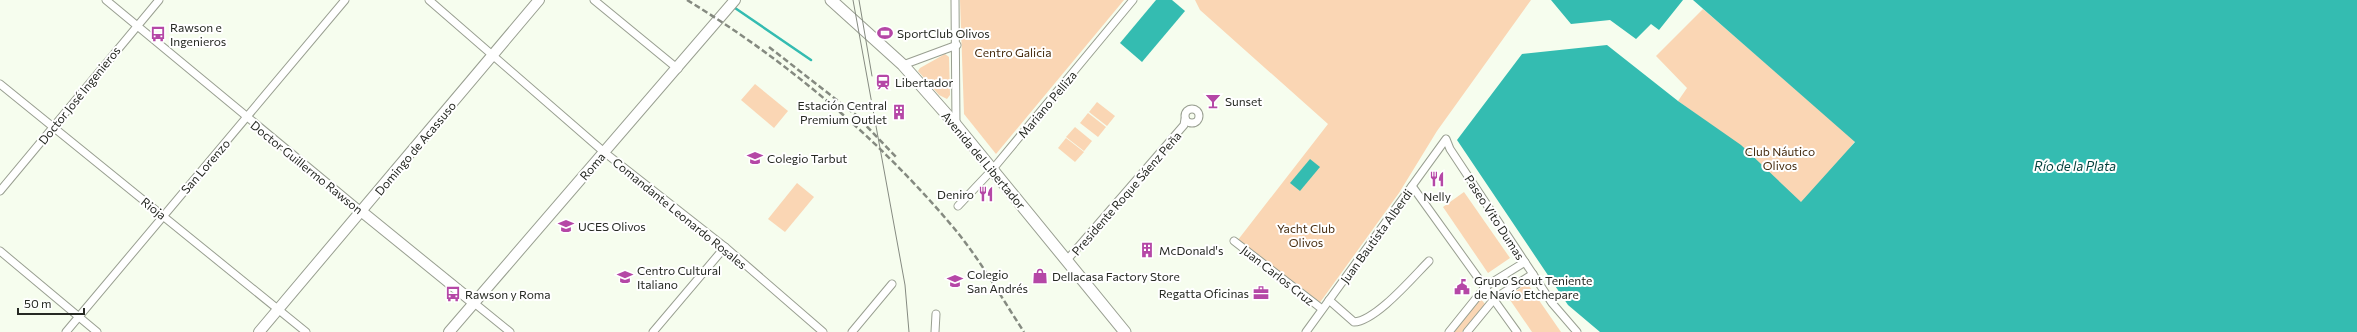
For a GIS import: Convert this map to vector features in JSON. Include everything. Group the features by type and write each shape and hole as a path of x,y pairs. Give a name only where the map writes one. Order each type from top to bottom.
{"main road":[{"name":"Avenida del Libertador","path":"831,0 903,65 956,125 1125,332"}],"street":[{"name":"Doctor Guillermo Rawson","path":"106,0 247,118 510,332"},
{"name":"Doctor José Ingenieros","path":"0,191 159,0"},
{"name":"San Lorenzo","path":"66,332 345,0"},
{"name":"Comandante Leonardo Rosales","path":"429,0 494,54 604,152 724,247 822,332"},
{"name":"Domingo de Acassuso","path":"259,332 539,0"},
{"path":"594,0 678,68"},
{"name":"Roma","path":"450,332 473,302 678,68 735,0"},
{"path":"955,0 957,45 956,125"},
{"name":"Mariano Pelliza","path":"958,206 992,170 1133,0"},
{"path":"903,65 957,45"},
{"name":"Rioja","path":"0,84 52,128 163,215 306,332"},
{"name":"Presidente Roque Sáenz Peña","path":"1067,260 1187,123"},
{"name":"Juan Bautista Alberdi","path":"1306,332 1446,139"},
{"name":"Paseo Vito Dumas","path":"1446,139 1552,303 1577,332"},
{"path":"1412,186 1495,298 1518,332"},
{"name":"Juan Carlos Cruz","path":"1234,241 1322,309"},
{"path":"654,332 724,247"},
{"path":"0,251 97,332"},
{"path":"1329,300 1354,322 1360,322 1382,308 1428,261"},
{"path":"1449,332 1486,286 1525,262"},
{"path":"1466,332 1495,298 1533,274"},
{"path":"852,332 892,284"},
{"path":"935,332 936,314"}],"green space":[{"name":"Centro Galicia","path":"960,0 1124,0 996,154 964,114"},
{"name":"Yacht Club Olivos","path":"1195,0 1531,0 1437,131 1399,193 1316,308 1234,245 1328,124 1200,10"},
{"name":"Club Náutico Olivos","path":"1703,9 1855,141 1736,302 1724,134 1678,101 1687,88 1656,56"},
{"path":"945,54 949,57 950,95 947,99 939,95 918,71 920,68"},
{"path":"755,84 788,111 774,128 741,100"},
{"path":"1097,102 1115,116 1107,126 1089,112"},
{"path":"1088,113 1106,127 1098,137 1080,123"},
{"path":"1075,127 1092,141 1084,151 1066,137"},
{"path":"1066,138 1084,152 1075,162 1058,148"},
{"path":"797,183 814,197 785,232 768,219"},
{"path":"1464,192 1510,258 1488,273 1443,207"},
{"path":"1527,283 1561,332 1532,332 1508,297"},
{"path":"1480,298 1485,304 1462,332 1452,332"}],"water":[{"path":"1156,0 1172,0 1185,11 1142,62 1120,43"},
{"path":"1551,0 1683,0 1659,30 1651,24 1636,39 1610,20 1571,24"},
{"name":"Río de la Plata","path":"1693,0 2357,0 2357,332 1600,332 1568,305 1457,140 1522,54 1607,45 1678,101 1741,145 1801,202 1855,142"},
{"path":"1310,159 1320,167 1300,191 1290,183"}],"waterway":[{"path":"735,8 811,60"}],"tram line":[{"path":"853,0 905,285 909,332"},
{"path":"859,0 872,76"}],"railway":[{"path":"687,0 724,24 795,75 862,132 893,162 924,194 963,239 1024,332"},
{"path":"769,47 856,115 897,158"}],"place":[{"name":"SportClub Olivos","path":"885,33"},
{"name":"Rawson e Ingenieros","path":"158,34"},
{"name":"Libertador","path":"883,82"},
{"name":"Sunset","path":"1213,101"},
{"name":"Estación Central Premium Outlet","path":"899,112"},
{"name":"Colegio Tarbut","path":"755,158"},
{"name":"Nelly","path":"1437,179"},
{"name":"Deniro","path":"986,194"},
{"name":"UCES Olivos","path":"566,226"},
{"name":"McDonald's","path":"1147,250"},
{"name":"Dellacasa Factory Store","path":"1040,276"},
{"name":"Centro Cultural Italiano","path":"625,277"},
{"name":"Colegio San Andrés","path":"955,281"},
{"name":"Grupo Scout Teniente de Navío Etchepare","path":"1462,287"},
{"name":"Regatta Oficinas","path":"1261,293"},
{"name":"Rawson y Roma","path":"453,294"}]}
